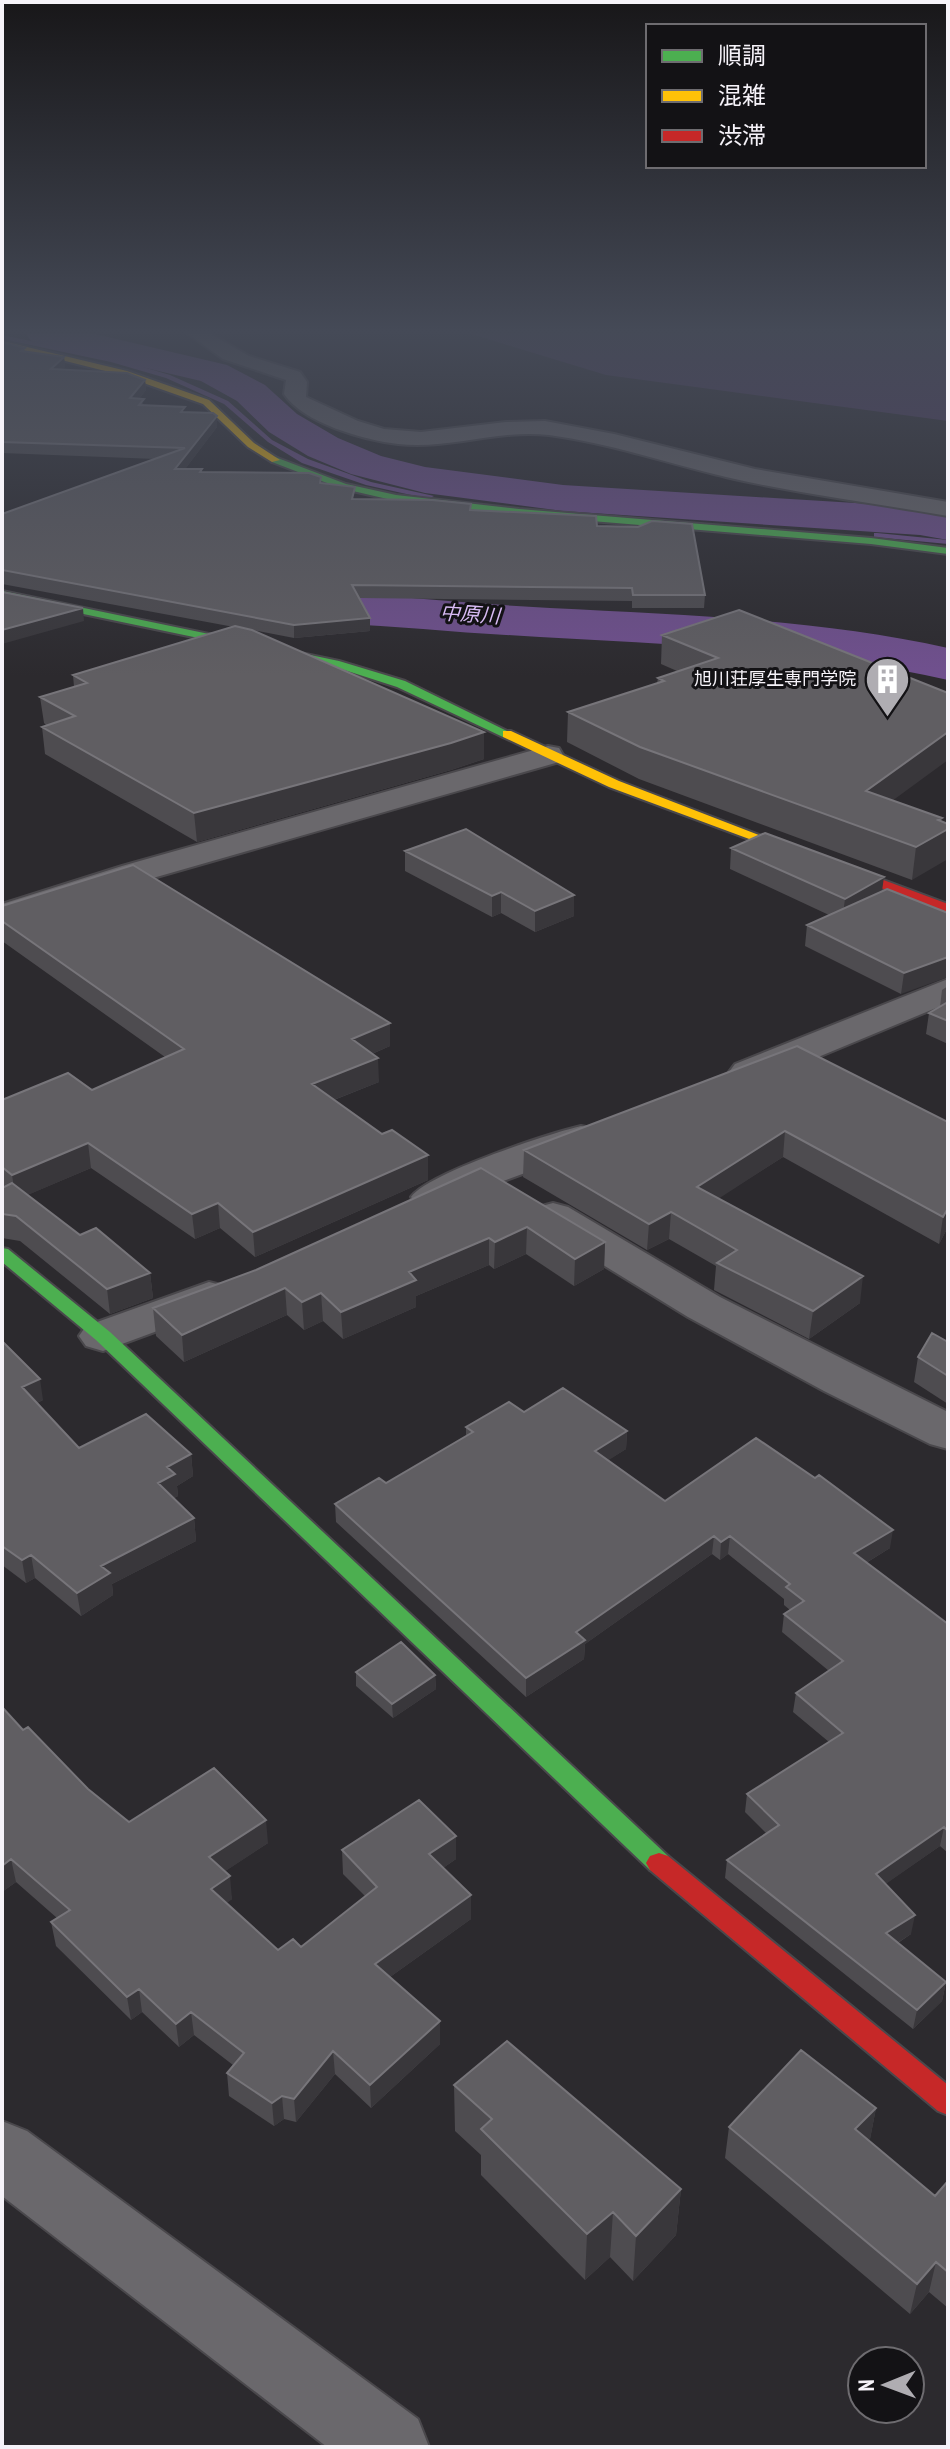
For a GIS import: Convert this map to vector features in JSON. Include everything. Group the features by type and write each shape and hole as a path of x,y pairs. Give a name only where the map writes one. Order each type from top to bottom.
{"street":[{"path":"254,447 269,458 343,486 396,498 833,537 948,551"},
{"path":"639,447 857,497 948,509"},
{"path":"833,537 857,497"},
{"path":"2,594 335,663 401,684 469,714 548,755 682,810 948,909"},
{"path":"2,915 134,873 548,755"},
{"path":"717,1085 948,990"},
{"path":"397,1213 483,1174 616,1124"},
{"path":"483,1174 704,1307 841,1380 948,1432"},
{"path":"2,1253 103,1336 679,1881 948,2102"},
{"path":"103,1336 241,1284"},
{"path":"2,2154 390,2447"}],"building":[{"path":"163,447 192,447 175,469 309,473 321,477 320,483 355,487 352,499 432,500 471,504 470,510 596,516 597,526 638,527 652,521 692,524 705,595 633,595 632,588 352,585 370,618 294,625 2,570 2,514 185,448"},
{"path":"2,592 83,608 2,630"},
{"path":"739,610 948,693 948,732 866,791 942,818 938,820 948,824 948,829 916,847 640,747 568,712 664,681 658,678 718,658 662,635"},
{"path":"235,626 252,630 484,732 194,813 42,727 75,716 40,697 87,683 73,675"},
{"path":"466,829 574,895 535,911 501,892 492,896 405,851"},
{"path":"765,833 884,877 845,899 731,848"},
{"path":"133,865 390,1023 352,1039 378,1058 312,1084 382,1134 392,1130 428,1155 253,1232 218,1203 192,1214 88,1143 12,1175 2,1167 2,1100 68,1073 92,1090 184,1049 2,921 2,906"},
{"path":"887,889 948,913 948,957 904,973 807,925"},
{"path":"948,1002 948,1021 929,1013"},
{"path":"797,1046 948,1122 948,1208 943,1217 785,1131 697,1187 863,1276 813,1311 717,1263 737,1250 671,1212 649,1224 524,1150"},
{"path":"481,1168 605,1242 575,1259 527,1227 495,1242 489,1238 409,1272 416,1280 341,1312 321,1293 302,1302 285,1288 182,1335 153,1308 256,1270"},
{"path":"12,1183 80,1235 96,1228 150,1273 107,1289 16,1216 2,1214 2,1188"},
{"path":"932,1333 948,1342 948,1376 918,1357"},
{"path":"2,1341 40,1379 22,1387 79,1448 146,1414 191,1454 167,1467 175,1474 158,1483 194,1518 101,1566 110,1573 77,1593 31,1555 22,1560 2,1546"},
{"path":"563,1388 627,1431 595,1451 665,1501 756,1438 815,1478 819,1475 893,1530 854,1553 948,1624 948,1831 944,1827 876,1874 915,1915 886,1933 946,1982 917,2010 727,1860 779,1825 747,1794 843,1733 796,1693 843,1661 784,1614 804,1601 786,1587 790,1584 730,1536 721,1542 714,1536 576,1632 585,1640 526,1678 335,1504 379,1478 386,1483 473,1432 466,1427 509,1402 524,1412"},
{"path":"401,1642 435,1675 392,1704 356,1672"},
{"path":"2,1707 23,1730 28,1727 88,1789 129,1822 214,1768 266,1820 209,1857 230,1876 211,1889 278,1950 293,1939 301,1947 377,1887 342,1850 419,1800 456,1836 429,1854 471,1895 375,1964 440,2021 370,2085 333,2051 294,2099 282,2096 272,2103 227,2073 244,2053 191,2012 176,2024 139,1989 127,1997 51,1922 70,1910 11,1859 2,1866"},
{"path":"507,2041 681,2189 636,2236 613,2212 587,2234 481,2129 492,2119 454,2085"},
{"path":"801,2050 876,2108 855,2129 935,2196 948,2181 948,2272 936,2262 917,2284 729,2127"}],"waterway":[{"path":"280,447 325,470 368,484 430,496"},
{"path":"324,447 366,465 425,480 563,498 920,521 948,526"},
{"path":"877,535 948,542"},
{"name":"中原川","path":"254,597 277,602 470,618 813,640 948,664"}],"traffic: fast":[{"path":"275,460 343,486 396,498 519,512 871,541 948,551"},
{"path":"2,594 335,663 401,684 507,734"},
{"path":"2,1253 103,1336 659,1863"}],"traffic: slow":[{"path":"255,447 275,460"},
{"path":"507,734 614,784 765,840"}],"traffic: jam":[{"path":"765,840 948,909"},
{"path":"659,1863 948,2102"}],"place":[{"name":"旭川荘厚生専門学院","path":"887,718"}]}
